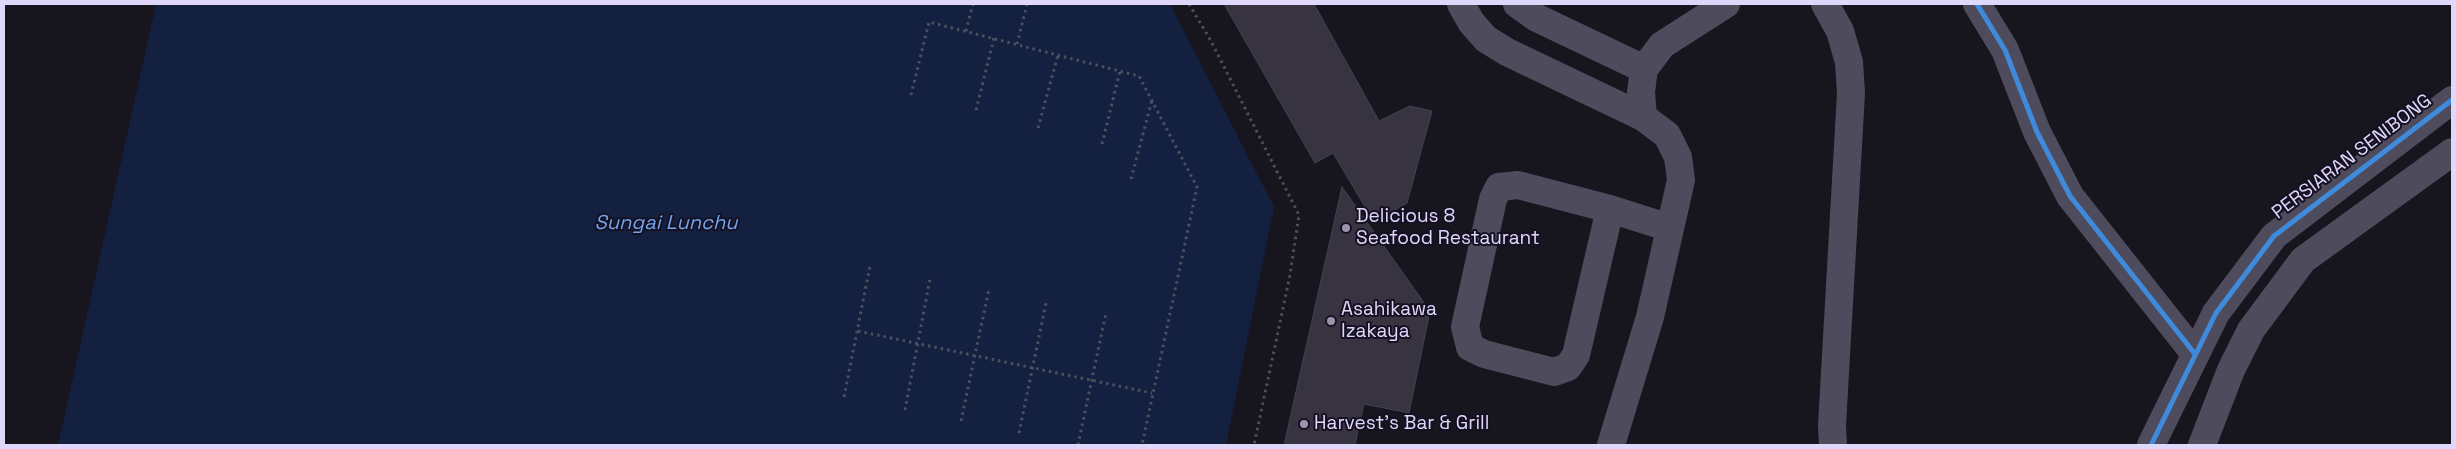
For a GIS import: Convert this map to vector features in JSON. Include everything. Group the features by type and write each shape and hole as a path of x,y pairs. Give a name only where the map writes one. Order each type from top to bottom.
{"street":[{"path":"1461,4 1471,22 1486,39 1506,52 1643,117 1667,135 1678,157 1680,180 1650,317 1610,445"},
{"path":"1517,4 1524,11 1644,69"},
{"path":"1643,117 1641,92 1644,69 1662,45 1726,4"},
{"path":"1825,4 1840,31 1847,54 1851,92 1832,425 1833,445"},
{"path":"1977,4 2005,50 2037,132 2070,196 2195,354"},
{"name":"PERSIARAN SENIBONG","path":"2151,445 2216,313 2274,236 2452,100"},
{"path":"2202,445 2231,370 2251,330 2303,260 2452,152"},
{"path":"1610,209 1576,355 1568,368 1554,372 1484,354 1470,347 1465,327 1493,199 1499,187 1518,185 1610,209 1670,228"}],"path":[{"path":"966,31 973,4"},
{"path":"1017,44 1027,4"},
{"path":"1189,4 1211,41 1300,215 1290,275 1254,445"},
{"path":"911,94 929,22 1139,76 1197,187 1142,445"},
{"path":"976,110 994,38"},
{"path":"1038,128 1058,55"},
{"path":"1102,144 1120,71"},
{"path":"1131,179 1152,99"},
{"path":"844,397 870,266"},
{"path":"905,410 930,279"},
{"path":"961,421 989,288"},
{"path":"1019,433 1046,303"},
{"path":"1078,445 1106,313"},
{"path":"858,331 1152,393"}],"water":[{"name":"Sungai Lunchu","path":"156,4 1170,4 1274,207 1226,445 58,445"}],"building":[{"path":"1224,4 1314,4 1379,121 1410,106 1432,111 1407,203 1374,222 1333,153 1315,163"},
{"path":"1342,187 1430,311 1409,413 1364,404 1355,445 1284,445"}],"cycle path":[{"path":"1977,4 2005,50 2037,132 2070,196 2195,354"},
{"path":"2151,445 2216,313 2274,236 2452,100"}],"place":[{"name":"Delicious 8 Seafood Restaurant","path":"1346,228"},
{"name":"Asahikawa Izakaya","path":"1331,321"},
{"name":"Harvest's Bar & Grill","path":"1304,424"}]}
